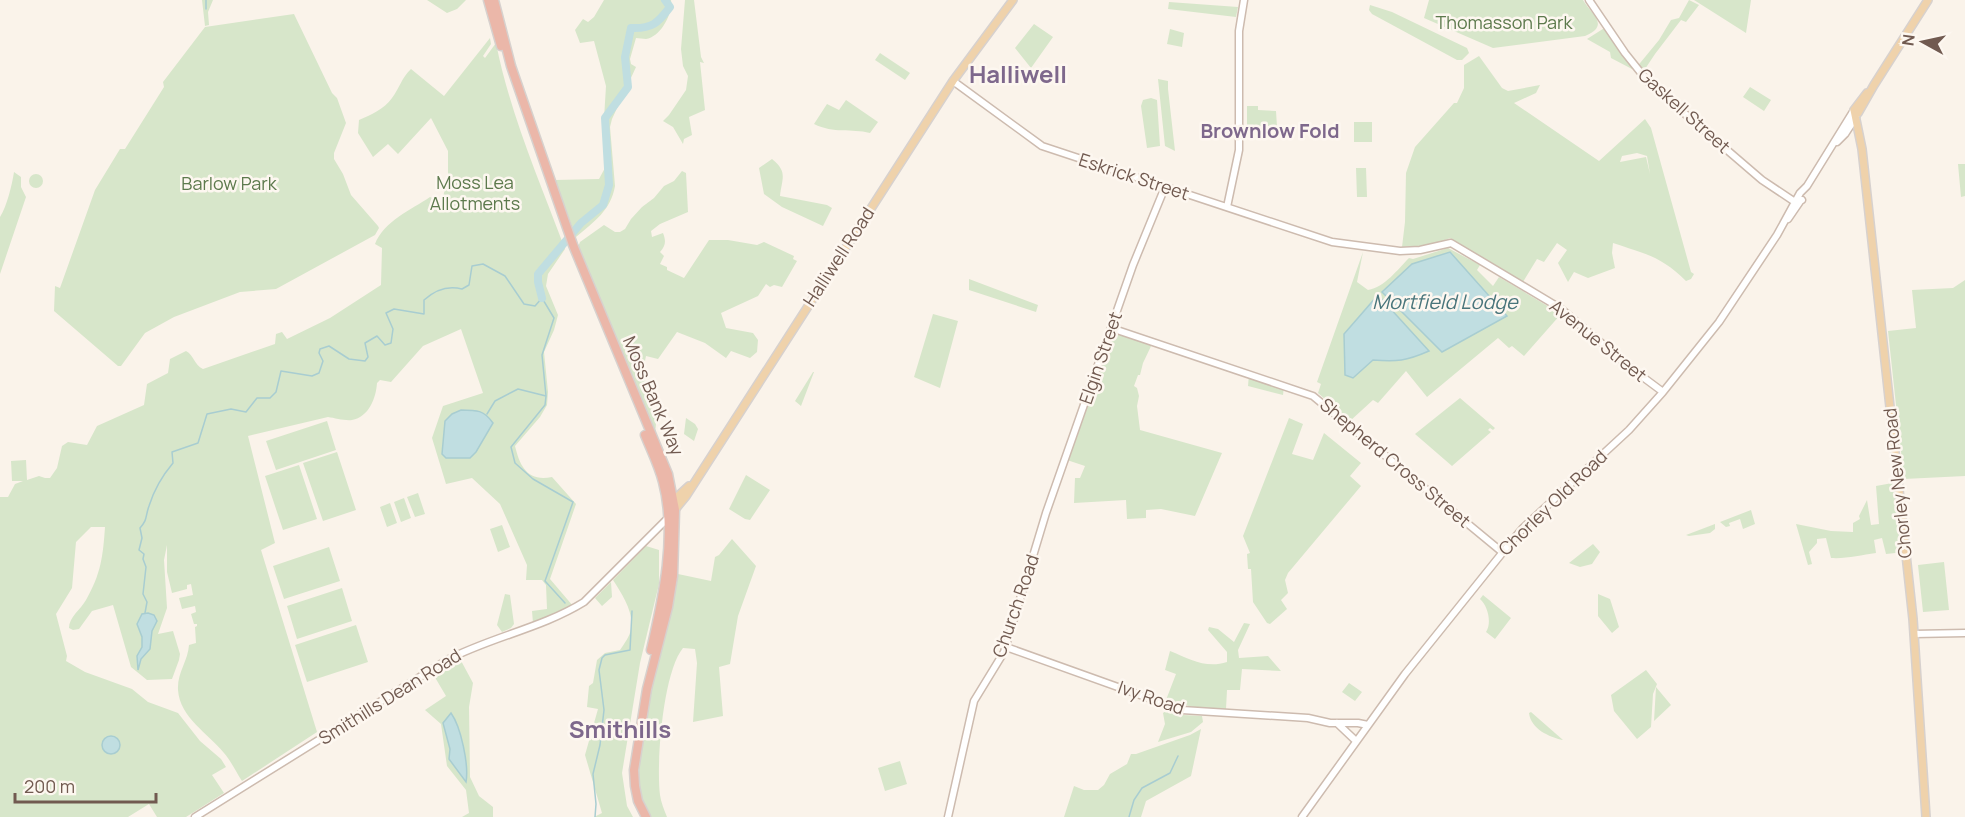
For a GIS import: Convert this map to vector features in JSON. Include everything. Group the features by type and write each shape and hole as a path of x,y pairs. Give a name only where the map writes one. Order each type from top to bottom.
{"highway":[{"name":"Moss Bank Way","path":"488,0 506,66 543,177 673,509 663,597 644,678 629,770 630,788 639,817"},
{"name":"Moss Bank Way","path":"494,0 511,66 573,245 668,474 673,509 671,592 647,689 634,770 638,801 646,817"}],"main road":[{"name":"Halliwell Road","path":"673,509 693,483 953,81 1013,0"},
{"path":"1856,113 1928,0"},
{"name":"Chorley New Road","path":"1856,113 1862,149 1914,634 1926,817"}],"street":[{"path":"1227,207 1239,150 1239,31 1244,0"},
{"name":"Gaskell Street","path":"1592,1 1612,36 1648,83 1762,180 1795,204"},
{"name":"Eskrick Street","path":"953,81 1038,145 1332,242"},
{"name":"Chorley Old Road","path":"1302,817 1434,636 1522,528 1629,430 1716,327 1856,113"},
{"name":"Elgin Street","path":"1040,531 1133,265 1165,187"},
{"name":"Avenue Street","path":"1332,242 1400,251 1420,250 1451,243 1560,308 1627,365 1663,392"},
{"name":"Shepherd Cross Street","path":"1111,328 1313,396 1502,552"},
{"name":"Smithills Dean Road","path":"195,817 447,660 464,651 572,610 584,602 673,509"},
{"name":"Church Road","path":"948,817 974,701 1003,655 1040,531"},
{"path":"1914,634 1965,633"},
{"name":"Ivy Road","path":"1006,647 1182,710 1308,718 1368,725"},
{"path":"1337,723 1356,741"}],"green space":[{"path":"202,0 213,0 208,12 209,25 205,26"},
{"path":"427,0 466,0 457,9 447,13"},
{"path":"604,0 671,0 671,5 668,18 657,34 646,39 636,38 630,59 631,64 636,67 610,127 615,186 613,194 601,215 576,237 555,180 599,179 606,166 603,135 606,86 594,41 580,43 575,30 583,19 588,22 594,17"},
{"path":"685,0 694,0 701,57 704,63 700,62 705,110 689,117 692,135 684,139 683,144 673,127 663,121 686,90 688,76 683,66 681,49"},
{"name":"Thomasson Park","path":"1429,0 1583,0 1598,23 1593,32 1585,36 1493,48 1424,18"},
{"path":"1689,0 1699,5 1686,22 1681,20 1641,75 1636,68 1659,40 1671,20 1679,18"},
{"path":"1694,0 1751,0 1746,33"},
{"path":"1169,2 1238,7 1236,17 1168,9"},
{"path":"1370,5 1392,12 1467,48 1469,53 1462,60 1457,60 1372,14 1369,10"},
{"name":"Barlow Park","path":"294,14 332,93 337,98 346,123 334,153 334,159 351,195 379,228 375,235 276,289 240,292 174,317 145,333 121,366 118,366 54,311 55,286 60,288 95,190 120,149 125,149 164,87 163,82 205,27"},
{"path":"1034,24 1053,37 1031,68 1015,48"},
{"path":"1606,27 1635,66 1632,69 1611,58 1610,52 1587,39"},
{"path":"1170,29 1184,33 1182,47 1167,44"},
{"name":"Moss Lea Allotments","path":"490,38 491,44 483,56 485,58 496,43 517,122 565,249 548,274 546,286 558,315 544,352 547,405 540,417 515,446 526,471 537,477 552,477 576,504 550,579 573,606 533,623 532,611 547,609 546,585 542,580 526,580 527,565 500,504 472,478 446,484 432,438 443,406 483,393 461,329 423,346 391,382 380,380 377,383 371,406 358,418 346,420 328,417 248,436 275,543 261,550 317,732 242,781 224,753 189,717 180,700 178,684 189,645 196,643 195,627 197,624 194,624 191,614 196,612 195,606 182,609 179,598 193,595 191,584 187,585 187,589 172,593 167,572 167,545 164,560 167,608 158,634 173,631 180,654 172,679 147,680 131,667 113,605 92,611 79,629 69,628 71,620 91,591 100,565 105,527 91,527 76,542 72,588 56,614 67,656 66,661 85,672 132,689 148,702 178,713 200,741 221,759 226,767 212,775 224,793 186,817 157,817 149,804 128,817 0,817 0,497 8,497 15,484 23,481 12,481 11,461 26,460 27,480 39,476 50,478 57,468 62,446 68,442 87,445 97,426 144,405 147,384 168,373 170,359 186,351 203,369 275,344 276,334 282,332 287,339 330,318 381,285 382,248 375,244 379,236 391,222 430,197 442,202 448,175 448,151 431,118 398,154 388,144 373,157 358,133 359,120 389,102 411,69 444,96"},
{"path":"880,53 910,73 905,80 875,60"},
{"path":"1479,56 1502,88 1508,91 1540,85 1536,93 1514,103 1599,161 1645,119 1651,128 1691,272 1694,274 1691,279 1686,281 1669,266 1644,253 1613,243 1615,268 1588,278 1574,272 1568,282 1558,263 1567,250 1557,243 1544,262 1537,259 1523,282 1450,238 1433,245 1402,247 1406,173 1415,147 1454,103 1457,103 1464,88 1464,65","holes":["1637,153 1647,156 1650,174 1646,157 1620,162 1622,156"]},
{"path":"1158,79 1168,81 1175,151 1165,146"},
{"path":"1750,87 1771,100 1764,111 1743,97"},
{"path":"1151,98 1157,100 1160,146 1147,148 1141,106 1143,100"},
{"path":"846,100 878,122 870,133 835,130 814,124 827,104 839,110"},
{"path":"1247,106 1258,106 1258,110 1276,111 1277,127 1247,127"},
{"path":"1354,122 1372,122 1372,142 1354,142"},
{"path":"772,159 782,172 780,196 832,208 823,226 782,207 764,194 759,168"},
{"path":"1958,164 1965,164 1965,196 1961,197"},
{"path":"1356,168 1366,168 1367,197 1357,197"},
{"path":"682,171 686,173 688,212 660,224 651,231 652,237 663,233 665,243 660,252 664,256 660,264 667,267 667,270 684,278 709,240 728,240 757,245 764,242 794,256 793,259 797,261 782,287 774,285 770,287 766,284 758,296 721,313 726,328 753,333 758,340 757,352 750,358 731,351 726,358 705,343 677,332 658,359 646,356 645,384 648,400 656,418 655,433 578,247 580,242 604,225 615,232 625,229 642,207 664,186 674,181"},
{"path":"14,172 21,177 21,187 26,197 0,274 0,217 11,189"},
{"path":"33,174 39,174 43,181 39,188 33,188 29,184 29,178"},
{"path":"1448,248 1480,265 1477,270 1493,286 1499,277 1561,314 1524,356 1512,346 1509,348 1498,338 1427,397 1406,371 1378,403 1373,400 1350,421 1318,393 1321,384 1317,382 1363,252 1357,282 1368,290 1385,282 1409,258 1413,259"},
{"path":"969,279 1038,305 1036,312 969,290"},
{"path":"1965,280 1965,476 1904,479 1888,331 1916,328 1912,290 1953,288"},
{"path":"933,314 958,321 940,388 914,377"},
{"path":"1111,328 1153,342 1134,386 1139,396 1137,406 1140,430 1222,453 1195,516 1161,509 1146,510 1146,518 1127,519 1126,500 1074,503 1075,478 1080,478 1085,466 1067,460"},
{"path":"814,372 801,406 795,401"},
{"path":"1249,374 1284,386 1283,395 1248,386"},
{"path":"1460,398 1495,428 1493,430 1490,428 1488,430 1491,432 1452,466 1415,434"},
{"path":"686,418 698,429 694,441 684,434"},
{"path":"1289,418 1303,424 1292,454 1313,460 1324,433 1361,463 1350,476 1361,486 1288,573 1285,580 1288,593 1281,600 1287,609 1270,624 1253,602 1251,569 1248,569 1247,554 1250,553 1243,536"},
{"path":"327,421 336,450 276,470 266,441"},
{"path":"337,452 356,510 323,521 303,463"},
{"path":"299,465 317,519 283,530 265,476"},
{"path":"746,475 770,490 750,520 729,509"},
{"path":"1898,482 1905,552 1886,554 1882,538 1874,540 1876,553 1831,558 1826,538 1817,539 1817,543 1809,552 1812,564 1808,565 1796,524 1831,531 1853,532 1853,523 1860,519 1859,516 1867,500 1871,525 1879,524 1876,486"},
{"path":"418,493 425,514 415,517 407,497"},
{"path":"404,498 411,518 401,522 394,502"},
{"path":"390,503 397,523 387,527 380,507"},
{"path":"1751,510 1755,524 1743,529 1740,519 1729,523 1730,526 1726,527 1720,522"},
{"path":"1715,524 1715,529 1710,533 1686,535"},
{"path":"502,525 510,547 498,552 490,529"},
{"path":"732,539 756,566 738,616 730,664 719,667 723,716 693,722 697,663 695,649 683,648 670,677 662,718 659,780 660,795 667,817 649,817 641,799 638,771 651,683 669,621 678,574 711,581 715,557"},
{"path":"1593,544 1600,552 1592,564 1580,567 1569,563"},
{"path":"646,546 659,550 659,584 640,663 622,773 627,806 633,817 594,817 602,813 585,755 598,709 587,707 589,686 593,683 597,660 605,653 620,650 631,629 629,610 613,580"},
{"path":"329,547 340,581 284,599 273,566"},
{"path":"1944,562 1949,610 1923,612 1918,565"},
{"path":"611,582 612,597 602,606 595,598"},
{"path":"342,588 352,621 297,639 287,606"},
{"path":"505,594 510,595 514,624 502,632 497,625"},
{"path":"1598,594 1610,599 1619,627 1612,633 1598,616"},
{"path":"1483,595 1511,618 1495,639 1486,632 1489,619 1480,599"},
{"path":"1244,623 1250,624 1238,650 1239,658 1268,656 1281,671 1242,669 1240,690 1227,690 1226,709 1193,707 1166,700 1176,674 1165,670 1170,651 1205,664 1227,662 1227,652 1208,630 1209,627 1218,629 1234,642"},
{"path":"356,625 368,662 307,682 295,645"},
{"path":"459,657 473,683 469,707 470,777 479,796 493,807 493,817 462,817 469,813 466,790 447,766 441,724 425,710 446,696 433,674","holes":["450,749 466,756 466,781 449,759"]},
{"path":"1646,670 1657,684 1653,694 1651,727 1637,739 1614,711 1611,695"},
{"path":"1349,683 1362,692 1355,701 1342,692"},
{"path":"1656,687 1671,705 1654,721"},
{"path":"1167,710 1183,715 1202,716 1203,722 1191,732 1158,742 1165,724 1163,713"},
{"path":"1531,712 1563,740 1552,737 1537,728 1530,719 1529,713"},
{"path":"1201,729 1191,776 1146,801 1141,817 1064,817 1074,786 1084,790 1098,790 1110,774 1127,764 1131,754 1190,735"},
{"path":"900,761 907,784 885,791 878,768"}],"water":[{"name":"Mortfield Lodge","path":"1450,252 1507,316 1442,352 1382,292 1412,264"},
{"name":"Mortfield Lodge","path":"1378,295 1429,351 1401,360 1373,360 1353,378 1345,375 1344,334"},
{"path":"461,410 480,412 493,423 470,458 446,458 442,454 445,421 452,414"},
{"path":"142,614 154,615 157,621 152,631 150,649 141,659 138,670 137,656 142,647 142,637 137,624"},
{"path":"451,713 463,746 466,782 449,759 450,749 443,723"},
{"path":"107,736 115,736 120,741 118,752 107,754 102,749 102,741"}],"waterway":[{"path":"206,0 206,9"},
{"path":"542,298 538,274 581,223 603,205 609,185 605,118 628,87 625,57 631,28 649,26 658,21 670,7 665,0"},
{"path":"145,613 147,602 143,594 146,567 144,554 139,550 142,538 140,528 156,489 173,463 172,452 198,443 207,414 231,409 246,412 257,398 270,398 276,392 281,371 312,376 319,373 323,361 319,353 320,349 329,346 349,359 365,361 368,357 365,343 377,336 385,345 391,343 393,329 386,313 394,309 424,314 424,300 442,289 462,289 469,285 472,266 483,264 505,276 524,304 535,306 542,298 554,318 542,355 545,405 511,447 515,463 533,479 573,502 545,581 565,603"},
{"path":"487,414 495,401 518,389 546,396"},
{"path":"595,817 593,774 600,745 604,710 599,670 605,655 630,650 632,611"},
{"path":"1129,817 1134,800 1142,788 1170,773 1178,756"}],"district":[{"name":"Halliwell","path":"1018,75"},
{"name":"Brownlow Fold","path":"1270,131"},
{"name":"Smithills","path":"620,730"}]}
